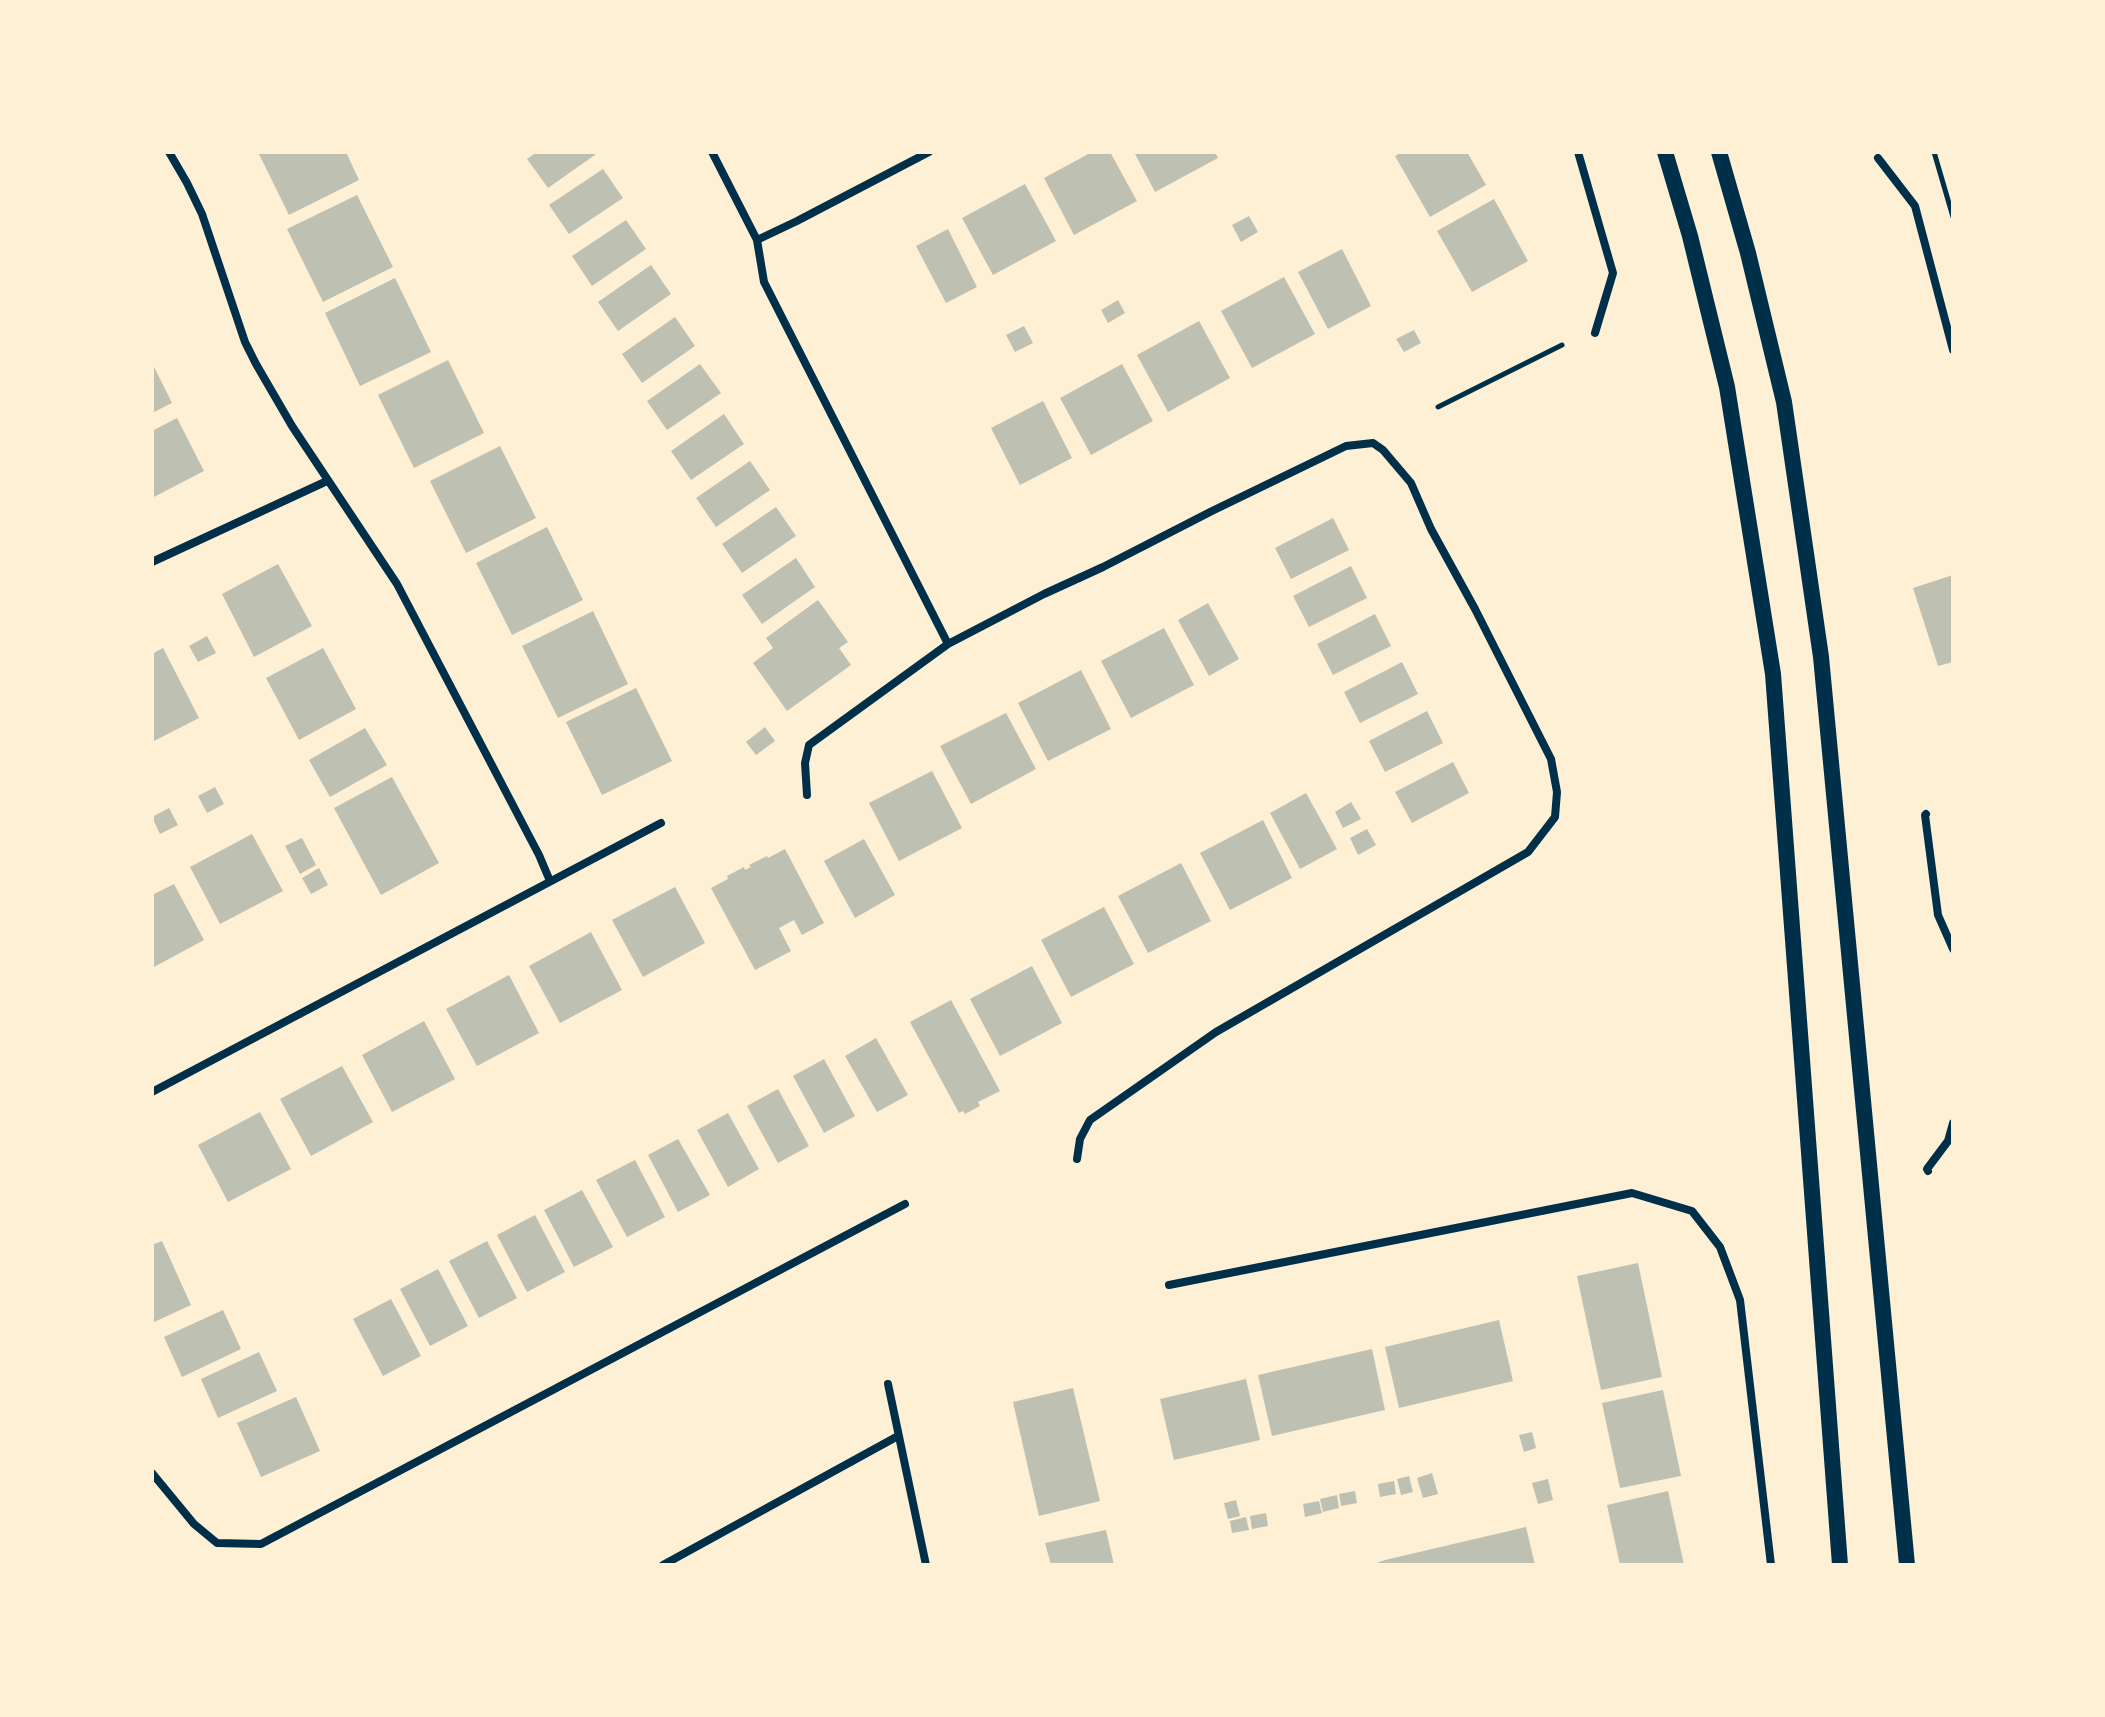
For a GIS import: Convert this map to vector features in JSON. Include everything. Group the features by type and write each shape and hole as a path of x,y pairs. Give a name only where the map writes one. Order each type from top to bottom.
{"main road":[{"path":"1665,152 1690,236 1727,387 1773,674 1840,1565"},
{"path":"1719,152 1748,253 1784,402 1821,657 1907,1565"}],"street":[{"path":"169,152 202,214 245,342 292,426 397,584 550,881"},
{"path":"712,152 757,240 764,282 948,644"},
{"path":"757,240 929,152"},
{"path":"1578,152 1613,273 1595,333"},
{"path":"1878,158 1915,206 1953,350"},
{"path":"807,795 804,779 809,745 948,644 1044,594 1346,446 1373,443 1383,450 1411,483 1431,529 1551,759 1557,792 1555,817 1528,852 1216,1032 1090,1120 1080,1139 1077,1159"},
{"path":"152,562 327,481"},
{"path":"1926,814 1938,915 1953,949"},
{"path":"152,1092 661,823"},
{"path":"1928,1171 1948,1141 1953,1123"},
{"path":"1169,1285 1632,1193 1692,1211 1720,1247 1740,1300 1771,1565"},
{"path":"152,1473 194,1524 217,1543 261,1544 905,1204"},
{"path":"888,1384 926,1565"},
{"path":"663,1565 898,1436"}],"path":[{"path":"1934,152 1953,217"},
{"path":"1438,407 1562,345"}],"building":[{"path":"258,152 346,152 359,180 289,215"},
{"path":"537,152 599,152 548,188 527,159"},
{"path":"1092,152 1110,152 1137,201 1074,235 1044,178"},
{"path":"1134,152 1215,152 1218,158 1155,192"},
{"path":"1402,152 1467,152 1486,185 1430,217 1395,156"},
{"path":"603,169 623,198 569,234 549,205"},
{"path":"1025,184 1056,241 993,275 962,218"},
{"path":"357,195 393,267 323,302 287,229"},
{"path":"1494,199 1528,261 1472,292 1437,231"},
{"path":"1249,216 1258,232 1241,242 1232,225"},
{"path":"626,220 646,249 592,286 572,256"},
{"path":"948,229 977,287 946,303 916,246"},
{"path":"1342,249 1371,306 1328,329 1298,272"},
{"path":"651,265 671,294 618,331 598,302"},
{"path":"1284,277 1315,334 1252,368 1221,311"},
{"path":"395,278 431,352 360,386 325,313"},
{"path":"1118,300 1125,313 1108,323 1101,310"},
{"path":"675,317 695,346 642,383 622,354"},
{"path":"1199,321 1230,378 1168,412 1137,355"},
{"path":"1024,326 1033,343 1015,352 1006,335"},
{"path":"1414,330 1421,343 1404,352 1396,339"},
{"path":"448,360 484,433 414,468 378,395"},
{"path":"152,363 172,403 152,413"},
{"path":"700,364 721,393 667,430 647,401"},
{"path":"1122,364 1153,421 1091,455 1060,398"},
{"path":"1043,401 1072,458 1020,485 991,428"},
{"path":"724,414 744,444 691,480 671,451"},
{"path":"177,418 204,471 152,498 152,431"},
{"path":"500,446 536,518 466,553 430,481"},
{"path":"750,461 770,490 716,527 696,498"},
{"path":"776,507 796,536 742,573 722,544"},
{"path":"1333,518 1349,550 1291,579 1275,548"},
{"path":"547,527 583,600 512,635 476,563"},
{"path":"796,558 815,587 762,624 742,595"},
{"path":"278,564 312,626 254,657 222,594"},
{"path":"1351,566 1367,598 1309,627 1293,596"},
{"path":"1953,575 1953,662 1938,666 1913,588"},
{"path":"818,600 848,642 839,648 851,665 787,711 753,663 773,648 766,638"},
{"path":"1208,603 1239,659 1209,676 1178,620"},
{"path":"593,611 628,684 558,718 522,646"},
{"path":"1375,614 1391,646 1333,675 1317,644"},
{"path":"1164,628 1194,685 1131,718 1101,661"},
{"path":"207,636 216,653 198,662 189,646"},
{"path":"163,648 199,718 152,742 152,654"},
{"path":"323,648 356,709 299,740 266,678"},
{"path":"1402,662 1418,694 1360,723 1344,692"},
{"path":"1081,670 1111,729 1048,761 1018,703"},
{"path":"636,688 672,761 602,795 566,722"},
{"path":"1427,711 1443,743 1385,772 1369,741"},
{"path":"1006,713 1036,769 971,804 940,746"},
{"path":"765,727 775,741 756,755 746,742"},
{"path":"365,728 387,765 330,797 309,760"},
{"path":"1453,762 1469,793 1412,823 1395,792"},
{"path":"932,771 962,828 899,861 869,803"},
{"path":"392,777 439,863 381,895 334,808"},
{"path":"215,787 224,804 207,813 198,796"},
{"path":"1306,793 1337,849 1300,869 1270,813"},
{"path":"1351,802 1361,819 1343,828 1335,812"},
{"path":"169,808 178,825 160,834 152,817"},
{"path":"1263,820 1292,878 1230,910 1200,853"},
{"path":"1367,829 1376,845 1358,855 1350,838"},
{"path":"252,834 283,891 220,924 190,867"},
{"path":"302,838 316,865 300,874 285,846"},
{"path":"864,839 895,895 855,918 824,861"},
{"path":"785,849 824,923 802,935 794,920 779,928 791,951 755,970 711,888 744,867 745,870 751,867 749,865"},
{"path":"1181,863 1211,921 1148,953 1118,896"},
{"path":"319,868 328,885 311,894 302,878"},
{"path":"174,884 204,940 152,968 152,895"},
{"path":"675,887 705,943 643,977 612,920"},
{"path":"1104,907 1134,964 1071,997 1041,940"},
{"path":"591,932 622,990 560,1023 529,966"},
{"path":"1032,966 1062,1023 1000,1056 970,999"},
{"path":"509,975 539,1033 477,1066 446,1009"},
{"path":"951,1000 1000,1091 978,1102 980,1106 965,1114 963,1111 959,1113 910,1022"},
{"path":"424,1021 455,1079 392,1112 362,1055"},
{"path":"876,1038 908,1095 877,1112 845,1056"},
{"path":"824,1059 855,1116 824,1133 793,1076"},
{"path":"342,1066 373,1122 311,1156 280,1099"},
{"path":"778,1089 809,1146 778,1163 747,1106"},
{"path":"260,1112 291,1169 228,1202 198,1145"},
{"path":"728,1113 759,1169 728,1187 697,1130"},
{"path":"678,1139 710,1195 678,1212 648,1155"},
{"path":"635,1160 665,1217 627,1237 596,1180"},
{"path":"582,1190 613,1247 574,1267 544,1210"},
{"path":"535,1215 565,1272 527,1292 497,1235"},
{"path":"162,1241 191,1305 152,1323 152,1245"},
{"path":"487,1241 517,1298 479,1318 449,1261"},
{"path":"1638,1263 1662,1377 1601,1390 1577,1276"},
{"path":"438,1269 468,1326 430,1346 400,1289"},
{"path":"391,1299 421,1356 383,1376 353,1319"},
{"path":"223,1310 241,1349 182,1377 164,1337"},
{"path":"1499,1320 1513,1381 1399,1408 1385,1347"},
{"path":"1372,1349 1385,1410 1272,1436 1258,1375"},
{"path":"259,1352 277,1391 218,1418 201,1379"},
{"path":"1246,1379 1260,1440 1174,1460 1160,1399"},
{"path":"1073,1388 1100,1501 1039,1516 1013,1402"},
{"path":"1663,1390 1681,1476 1620,1488 1602,1403"},
{"path":"296,1397 320,1451 261,1477 237,1423"},
{"path":"1532,1432 1536,1448 1524,1452 1519,1435"},
{"path":"1432,1473 1438,1494 1423,1498 1417,1478"},
{"path":"1409,1476 1413,1492 1401,1495 1397,1479"},
{"path":"1548,1479 1553,1500 1538,1504 1532,1483"},
{"path":"1394,1481 1396,1494 1380,1497 1378,1484"},
{"path":"1355,1491 1357,1503 1341,1506 1339,1494"},
{"path":"1668,1491 1684,1565 1620,1565 1607,1505"},
{"path":"1337,1495 1339,1508 1323,1512 1320,1499"},
{"path":"1236,1500 1240,1516 1228,1519 1224,1503"},
{"path":"1319,1501 1322,1513 1305,1517 1303,1504"},
{"path":"1266,1513 1268,1526 1252,1529 1250,1516"},
{"path":"1246,1517 1249,1530 1232,1533 1230,1521"},
{"path":"1526,1527 1535,1565 1371,1565 1385,1560"},
{"path":"1106,1530 1114,1565 1051,1565 1045,1543"}]}
